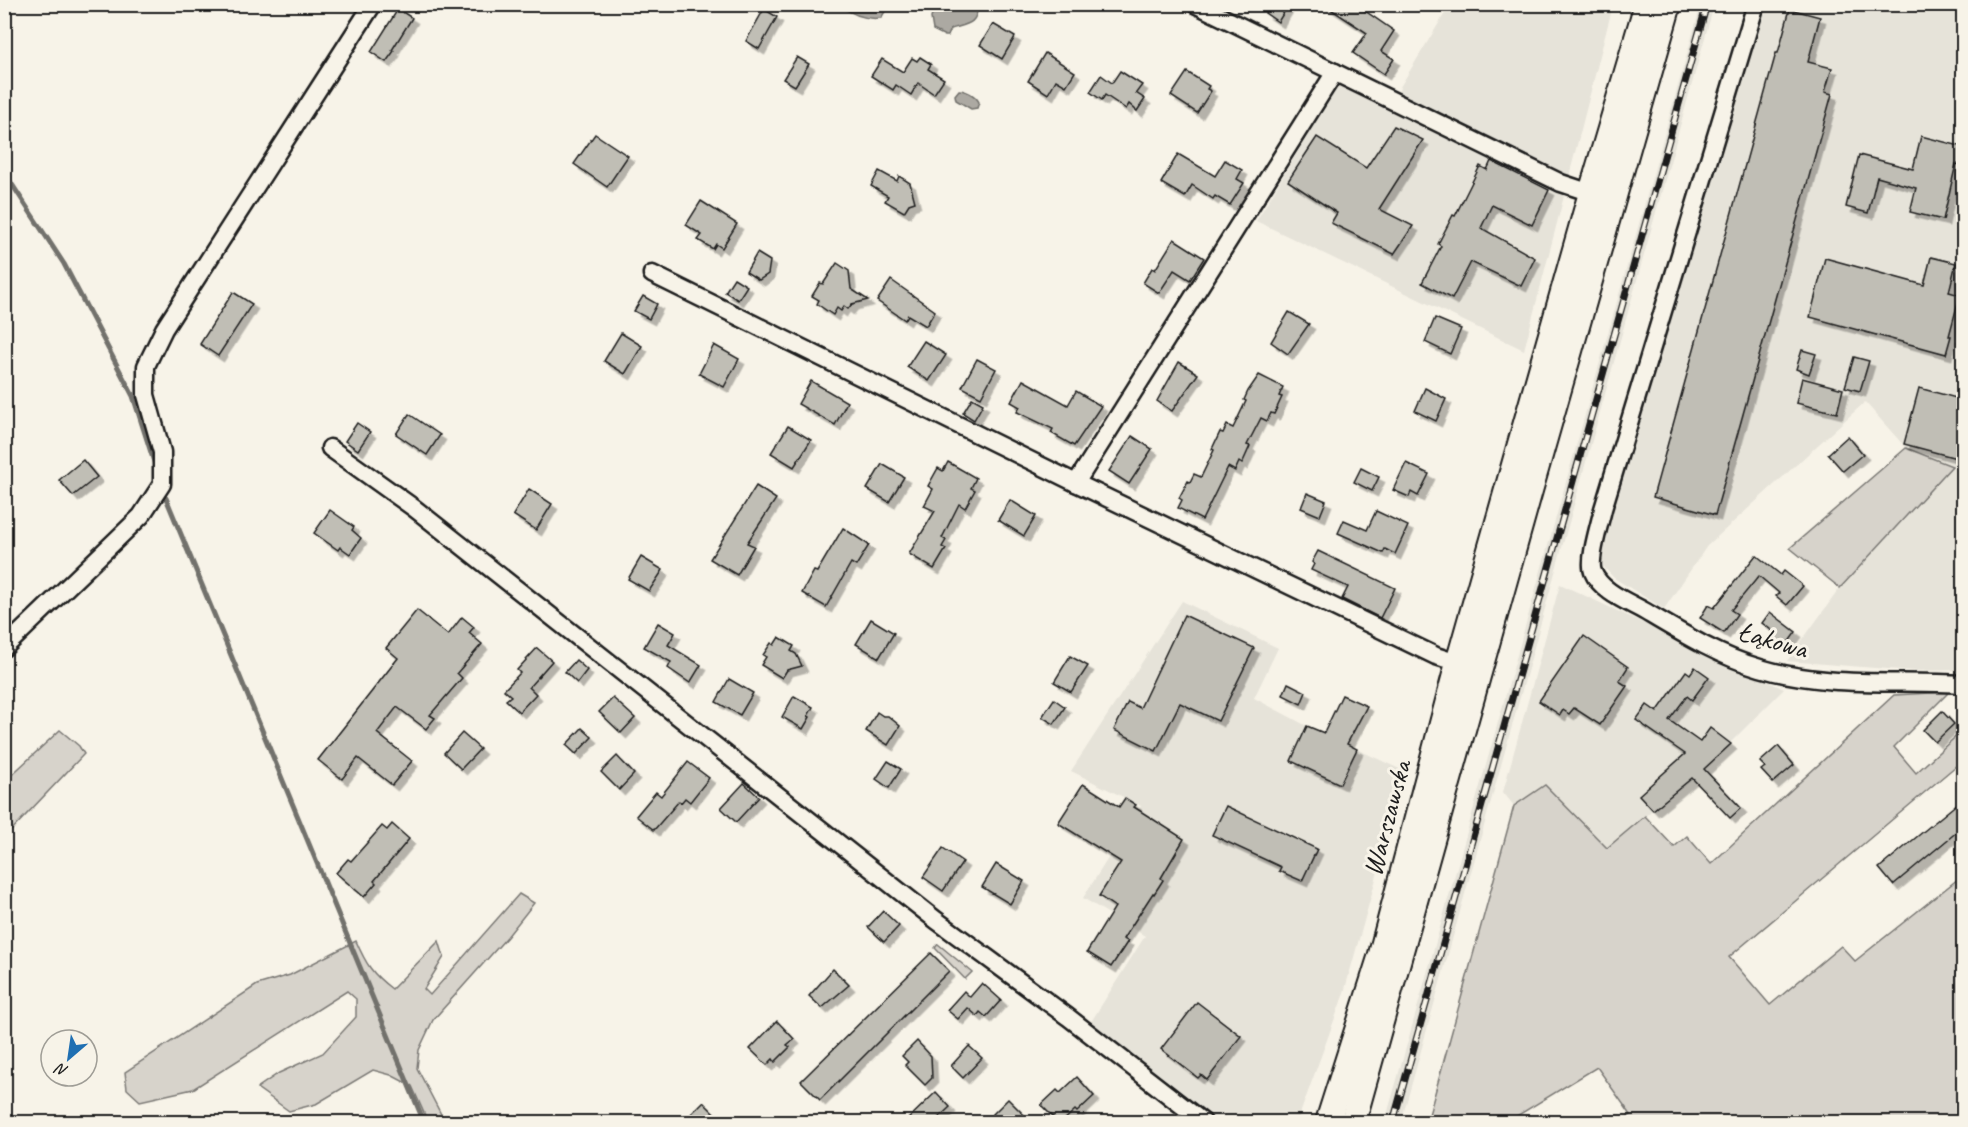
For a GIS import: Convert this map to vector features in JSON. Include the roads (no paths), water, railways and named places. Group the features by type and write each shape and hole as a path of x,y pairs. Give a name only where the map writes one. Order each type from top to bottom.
{"main road":[{"path":"1602,197 1647,4"},
{"path":"1602,197 1669,4"},
{"name":"Warszawska","path":"1328,1122 1380,958 1458,663 1498,526 1602,197"},
{"name":"Warszawska","path":"1353,1122 1514,547 1602,197"}],"street":[{"path":"4,648 141,516 162,484 162,452 146,395 146,366 164,329 373,4"},
{"path":"1195,4 1561,183 1602,197"},
{"name":"Łąkowa","path":"1756,4 1603,509 1593,550 1592,571 1606,588 1690,638 1723,655 1761,668 1795,676 1835,681 1964,684"},
{"path":"1076,483 1335,72"},
{"path":"652,274 1076,483 1436,656 1458,663"},
{"path":"330,448 414,508 936,920 1068,1017 1203,1122"}],"waterway":[{"path":"4,172 64,264 133,396 155,465"},
{"path":"166,498 424,1122"}],"railway":[{"path":"1393,1122 1707,4"}]}
